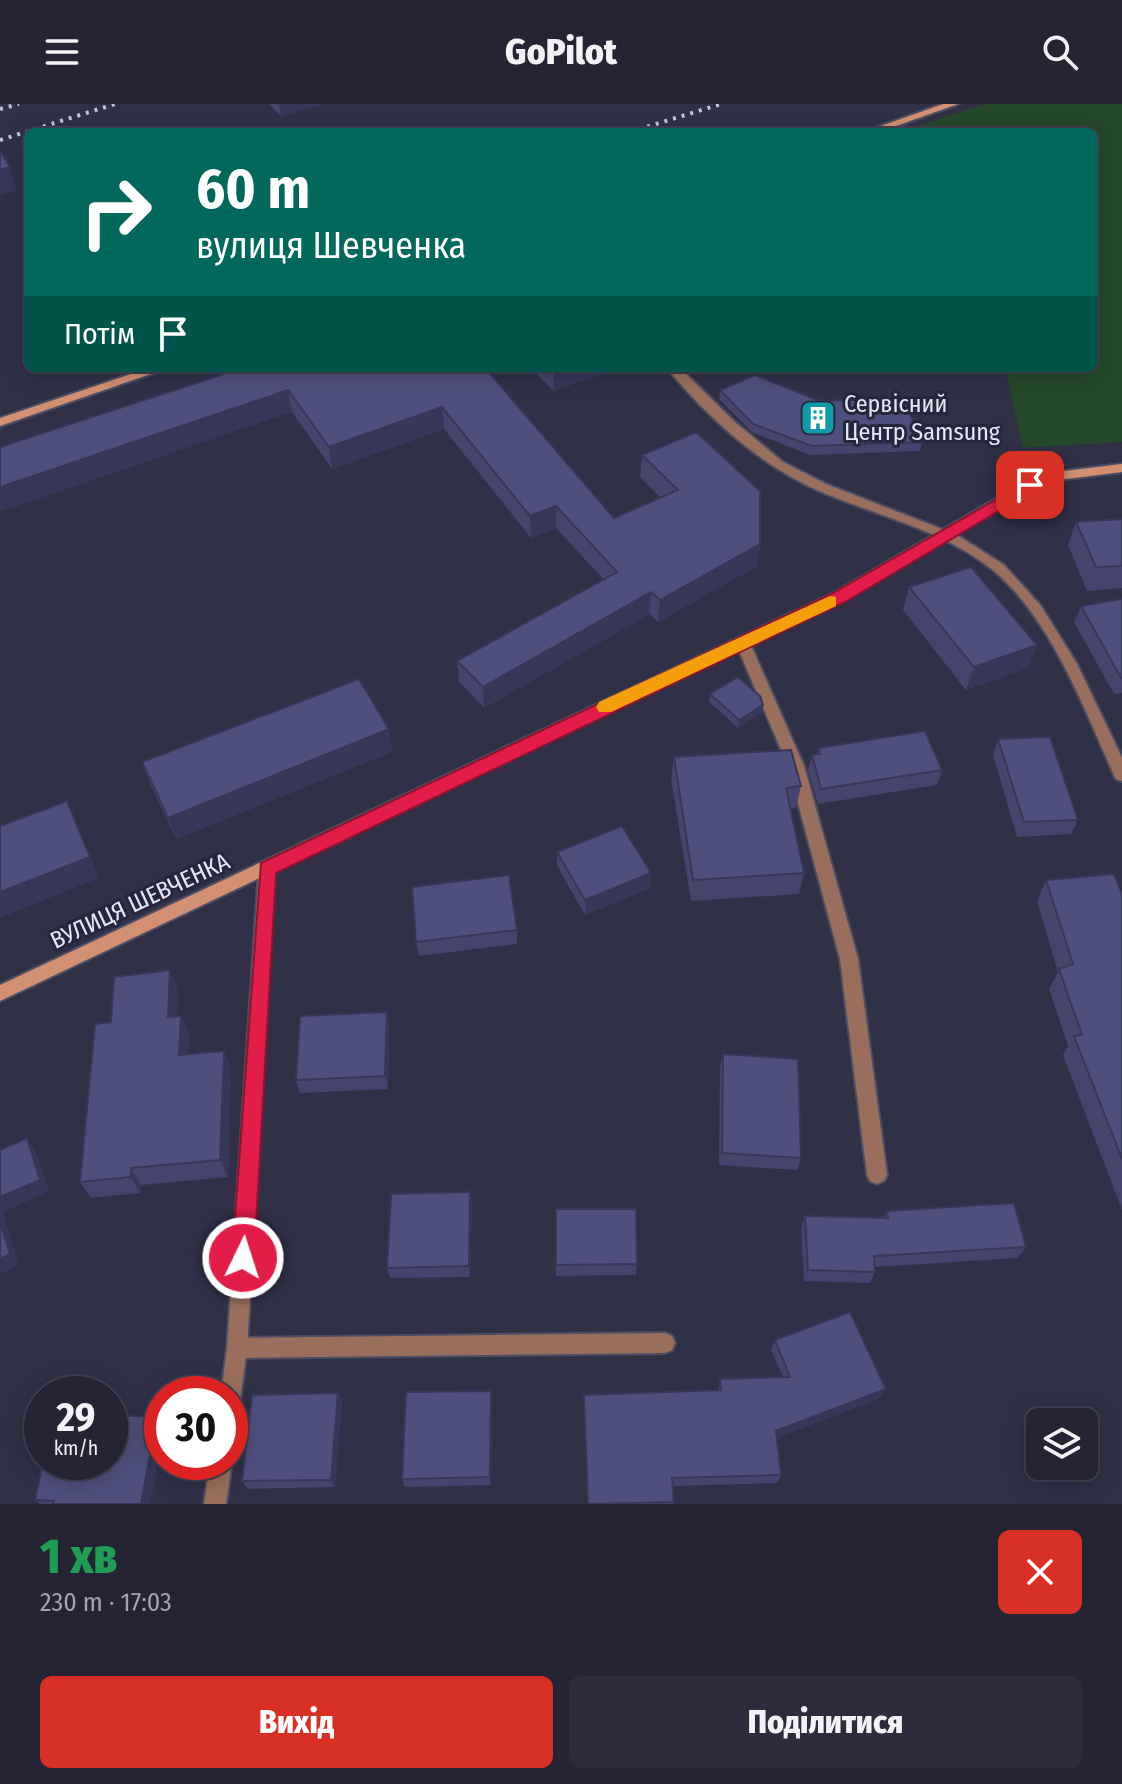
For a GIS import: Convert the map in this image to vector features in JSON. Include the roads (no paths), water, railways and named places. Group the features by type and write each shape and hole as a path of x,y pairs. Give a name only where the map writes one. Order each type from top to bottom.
{"street":[{"path":"881,128 953,104"},
{"path":"0,422 150,372"},
{"path":"677,372 744,437 795,475 948,536 1000,568 1025,596 1055,641 1090,704 1122,775"},
{"name":"ВУЛИЦЯ ШЕВЧЕНКА","path":"0,993 839,597 948,536 1030,485 1056,476 1122,468"},
{"path":"742,641 796,766 849,959 877,1175"},
{"path":"233,1376 267,868"},
{"path":"237,1348 665,1343"},
{"path":"215,1504 218,1480"}],"railway":[{"path":"0,109 19,104"},
{"path":"38,128 115,104"},
{"path":"643,128 721,104"},
{"path":"0,140 24,132"}],"place":[{"name":"Сервісний Центр Samsung","path":"818,418"}]}
